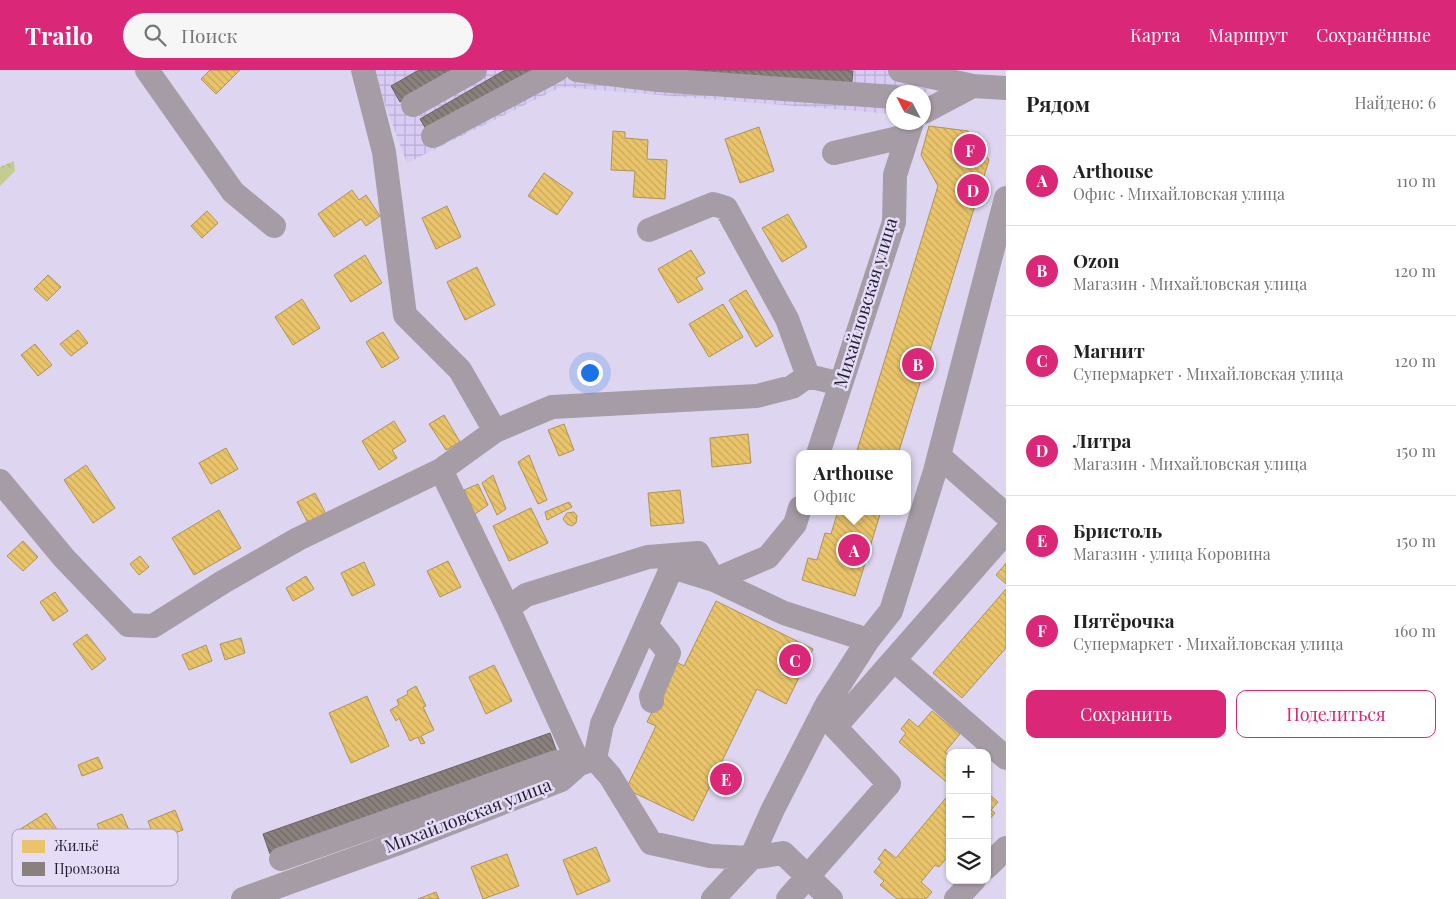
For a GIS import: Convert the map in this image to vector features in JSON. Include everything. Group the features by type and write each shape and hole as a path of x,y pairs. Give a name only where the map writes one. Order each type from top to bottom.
{"street":[{"path":"148,70 233,192 274,226"},
{"path":"362,70 384,152 406,315 460,370 495,431"},
{"path":"413,105 475,70"},
{"path":"433,136 557,70"},
{"path":"577,70 658,80 886,96"},
{"path":"900,70 976,81 1006,88"},
{"path":"913,85 922,73"},
{"path":"931,108 976,81"},
{"path":"834,153 907,130"},
{"name":"Михайловская улица","path":"819,450 894,222 895,176 910,130"},
{"path":"713,899 751,858 773,808 827,704 868,640 891,611 939,456 1006,198"},
{"path":"649,230 713,204 726,208 786,319 808,376"},
{"path":"0,482 64,558 128,625 153,626 222,582 298,538 440,470 495,431 552,407 757,396 792,387 808,376 841,384"},
{"path":"939,456 1006,515"},
{"path":"440,470 508,608 587,761 610,776 651,843 710,856 751,858 783,853 831,899"},
{"path":"714,580 768,558 795,524 798,515"},
{"path":"788,899 889,784 835,727 1006,532"},
{"path":"508,608 526,595 648,557 698,553 714,580"},
{"path":"587,761 672,567 714,580 784,613 868,640"},
{"path":"647,626 669,654 651,696 652,701"},
{"path":"894,660 1006,758"},
{"path":"281,859 556,762 587,761"},
{"name":"Михайловская улица","path":"243,899 396,844 560,780 587,761"},
{"path":"991,863 1006,848"},
{"path":"956,899 970,884"}],"shaded area":[{"path":"372,70 946,70 948,72 931,87 931,85 886,85 886,113 561,87 407,163"}],"green space":[{"path":"14,161 15,171 0,186 0,167"}],"building: Жильё":[{"path":"210,70 240,70 216,94 201,79"},
{"path":"931,126 968,131 989,160 899,450 857,450 938,186 921,155 928,130 931,130"},
{"path":"759,127 774,171 740,183 725,139"},
{"path":"613,131 625,132 625,138 648,140 647,159 667,160 665,199 633,197 635,171 611,170"},
{"path":"544,173 573,193 557,215 528,196"},
{"path":"352,190 359,200 366,195 380,216 366,226 361,219 334,237 318,214"},
{"path":"447,206 461,237 436,249 422,218"},
{"path":"207,211 218,223 202,238 191,226"},
{"path":"788,214 807,247 782,262 762,228"},
{"path":"691,250 705,273 696,278 703,289 678,303 658,269"},
{"path":"365,255 382,283 351,302 334,275"},
{"path":"477,267 495,305 465,320 447,282"},
{"path":"48,275 61,287 47,301 34,289"},
{"path":"746,290 773,336 756,347 729,300"},
{"path":"302,299 320,328 293,345 275,317"},
{"path":"723,304 743,337 709,357 689,324"},
{"path":"78,330 88,343 71,356 60,344"},
{"path":"383,332 399,358 382,368 366,342"},
{"path":"35,344 52,365 38,376 21,355"},
{"path":"444,415 460,442 446,450 429,424"},
{"path":"394,421 406,441 392,450 397,458 379,470 362,441"},
{"path":"564,424 574,450 559,456 548,430"},
{"path":"748,434 751,463 712,467 710,438"},
{"path":"226,448 238,469 211,484 199,463"},
{"path":"529,455 547,500 538,504 518,462"},
{"path":"86,465 115,508 93,523 64,480"},
{"path":"493,475 506,509 497,515 482,483"},
{"path":"478,484 488,505 475,514 464,490"},
{"path":"680,490 684,523 651,526 648,493"},
{"path":"315,493 326,514 308,523 297,502"},
{"path":"569,502 572,507 547,520 545,512"},
{"path":"531,508 548,543 509,561 493,526"},
{"path":"219,510 241,548 194,575 172,538"},
{"path":"574,512 577,516 576,523 572,526 563,519 567,513"},
{"path":"837,515 880,515 855,596 802,580 808,558 817,560 825,533 831,534"},
{"path":"23,541 38,557 23,571 7,556"},
{"path":"140,556 149,567 139,575 130,564"},
{"path":"448,561 461,587 440,597 427,571"},
{"path":"364,562 375,585 352,596 341,573"},
{"path":"1006,563 1006,584 996,575"},
{"path":"306,576 314,589 293,601 286,588"},
{"path":"1006,589 1006,648 962,698 933,673"},
{"path":"55,592 68,611 53,621 40,602"},
{"path":"716,601 813,649 786,704 757,689 693,821 626,789 656,726 647,722 676,662 684,666"},
{"path":"87,634 106,659 92,670 73,644"},
{"path":"241,638 245,653 225,660 220,644"},
{"path":"206,645 212,661 189,670 182,655"},
{"path":"494,665 512,701 486,714 469,677"},
{"path":"416,686 426,706 423,707 434,730 421,736 425,743 421,744 418,737 410,741 399,718 396,721 390,710 399,705 397,700 408,694 407,691"},
{"path":"367,696 389,746 351,763 329,713"},
{"path":"932,711 960,734 945,752 946,782 899,742 906,733 901,729 909,719 918,727"},
{"path":"98,757 103,768 82,776 78,765"},
{"path":"991,796 998,802 991,810"},
{"path":"946,798 946,859 939,867 935,865 921,882 932,892 926,899 897,899 880,885 884,881 874,872 882,862 878,859 885,849 896,858"},
{"path":"175,810 183,830 178,832 178,829 151,829 148,821"},
{"path":"46,813 57,829 20,829"},
{"path":"122,814 128,829 99,829 97,824"},
{"path":"596,847 610,881 577,895 563,860"},
{"path":"507,854 519,886 483,899 471,867"},
{"path":"436,892 439,899 418,899"}],"building: Промзона":[{"path":"419,70 456,70 400,102 391,86"},
{"path":"505,70 540,70 429,134 420,119"},
{"path":"649,70 843,70 853,71 851,91"},
{"path":"550,733 557,752 270,854 263,834"}],"place":[{"name":"Пятёрочка","path":"970,150"},
{"name":"Литра","path":"973,190"},
{"name":"Ozon","path":"918,364"},
{"name":"Arthouse","path":"854,550"},
{"name":"Магнит","path":"795,660"},
{"name":"Бристоль","path":"726,779"}]}
